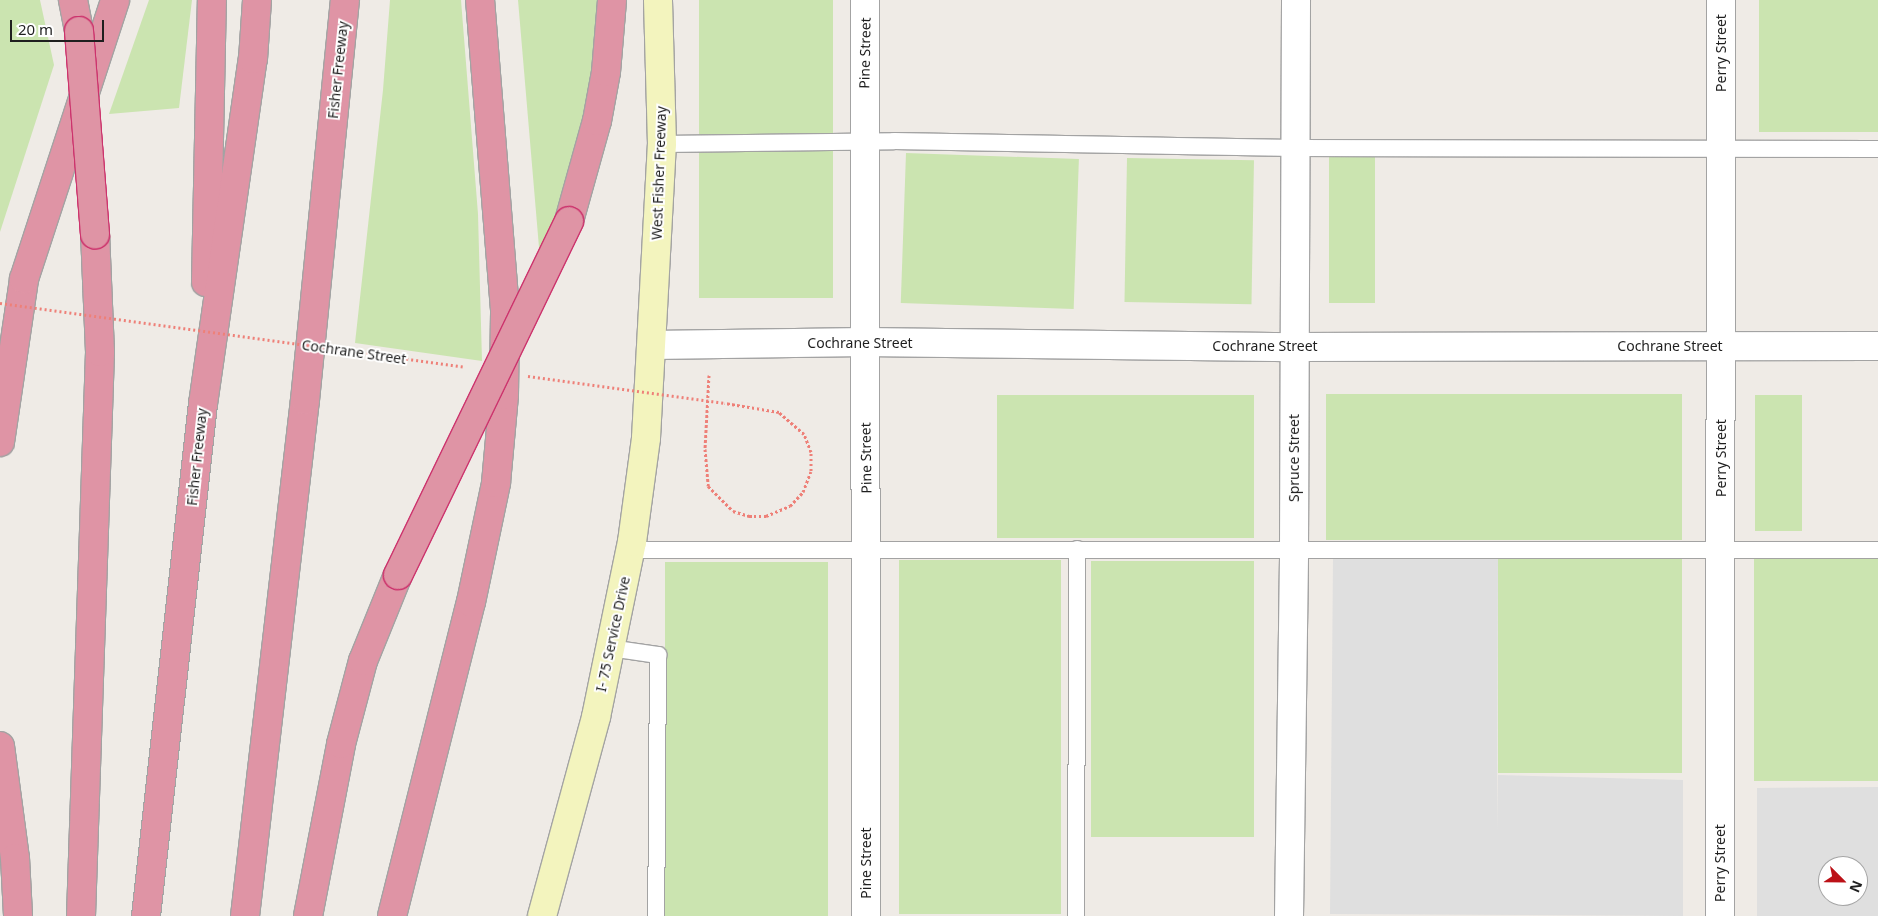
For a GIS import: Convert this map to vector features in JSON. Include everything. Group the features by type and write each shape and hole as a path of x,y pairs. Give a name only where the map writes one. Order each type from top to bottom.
{"highway":[{"path":"73,0 79,31 95,234 100,352 81,916"},
{"path":"0,442 4,395 24,279 115,0"},
{"path":"203,404 212,0"},
{"name":"Fisher Freeway","path":"146,916 203,404 253,59 257,0"},
{"name":"Fisher Freeway","path":"245,916 305,400 345,0"},
{"path":"392,916 471,602 496,483 503,405 505,310 480,0"},
{"path":"308,916 341,744 363,661 398,575 569,221 597,121 606,72 612,0"},
{"path":"0,746 15,858 18,916"}],"street":[{"name":"West Fisher Freeway","path":"652,345 662,144 658,0"},
{"name":"Pine Street","path":"865,0 866,916"},
{"name":"Spruce Street","path":"1289,916 1294,549 1296,0"},
{"name":"Perry Street","path":"1720,916 1721,0"},
{"name":"Cochrane Street","path":"652,345 865,342 1295,347 1878,346"},
{"name":"I- 75 Service Drive","path":"542,916 596,718 631,550 646,438 652,345"}],"lane":[{"path":"662,144 864,142 1295,148 1878,149"},
{"path":"1076,916 1077,549"},
{"path":"631,550 1878,550"},
{"path":"610,648 658,655 656,916"}],"path":[{"name":"Cochrane Street","path":"0,303 470,368"},
{"path":"519,375 725,403 779,412 804,434 811,452 811,471 803,492 790,506 766,516 749,516 733,511 708,486 705,449 709,376"}],"green space":[{"path":"0,0 40,0 54,65 0,232"},
{"path":"149,0 192,0 179,108 109,114"},
{"path":"390,0 461,0 478,214 482,361 355,343 383,90"},
{"path":"518,0 599,0 594,78 582,135 563,202 540,259"},
{"path":"699,0 833,0 833,298 699,298"},
{"path":"1759,0 1878,0 1878,132 1759,132"},
{"path":"906,153 1079,159 1074,309 901,303"},
{"path":"1329,157 1375,157 1375,303 1329,303"},
{"path":"1127,158 1254,160 1251,304 1124,302"},
{"path":"1326,394 1682,394 1682,540 1326,540"},
{"path":"997,395 1254,395 1254,538 997,538"},
{"path":"1755,395 1802,395 1802,531 1755,531"},
{"path":"1498,559 1682,559 1682,773 1498,773"},
{"path":"1754,559 1878,559 1878,781 1754,781"},
{"path":"899,560 1061,560 1061,914 899,914"},
{"path":"1091,561 1254,561 1254,837 1091,837"},
{"path":"665,562 828,562 828,916 665,916"}],"shaded area":[{"path":"1333,558 1498,559 1497,831 1498,775 1683,780 1683,916 1330,914"},
{"path":"1878,787 1878,916 1757,916 1757,788"}]}
